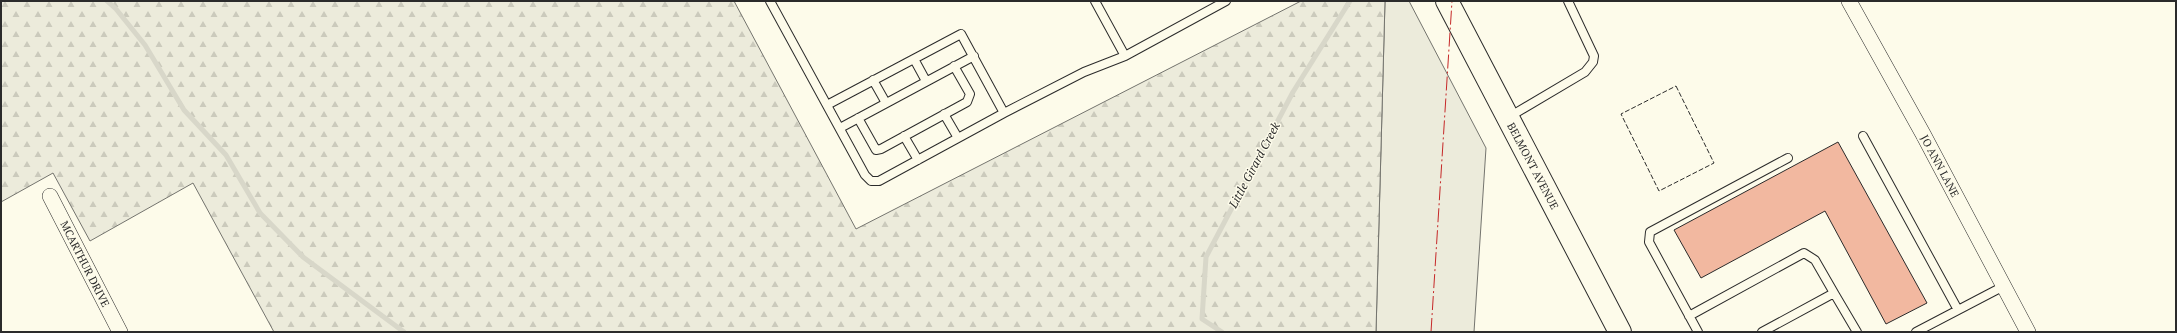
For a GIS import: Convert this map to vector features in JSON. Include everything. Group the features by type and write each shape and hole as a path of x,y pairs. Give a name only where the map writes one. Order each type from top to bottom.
{"main road":[{"name":"BELMONT AVENUE","path":"1447,1 1620,332"}],"street":[{"name":"JO ANN LANE","path":"1849,1 2028,332"},
{"name":"MCARTHUR DRIVE","path":"50,196 120,332"}],"lane":[{"path":"770,1 871,181 879,181 1004,113 1084,72 1125,56 1226,1"},
{"path":"1095,1 1125,56"},
{"path":"1508,118 1585,72 1593,62 1594,56 1568,1"},
{"path":"827,105 961,34 1004,113"},
{"path":"840,128 974,56"},
{"path":"914,59 926,81"},
{"path":"858,118 876,150 904,136 970,98 970,94 954,66"},
{"path":"873,80 886,103"},
{"path":"944,114 958,138"},
{"path":"904,136 918,160"},
{"path":"1863,136 1958,310"},
{"path":"1698,332 1649,242 1650,232 1788,158"},
{"path":"1689,316 1804,253 1815,260 1857,332"},
{"path":"1916,332 2004,286"},
{"path":"1762,332 1834,293"}],"green space":[{"path":"1,1 734,1 856,229 1301,1 1385,1 1376,332 274,332 193,183 90,241 53,173 1,202"},
{"path":"1385,1 1409,1 1486,148 1474,332 1376,332"}],"building":[{"path":"1838,142 1927,303 1886,324 1825,211 1701,278 1674,230"}],"waterway":[{"path":"107,1 116,9 145,45 184,110 226,155 260,213 303,257 404,332"},
{"name":"Little Girard Creek","path":"1222,332 1202,319 1206,257 1293,92 1350,1"}],"fence":[{"path":"1676,86 1714,163 1659,191 1621,114 1676,86"}],"power":[{"path":"1431,332 1452,1"}]}
